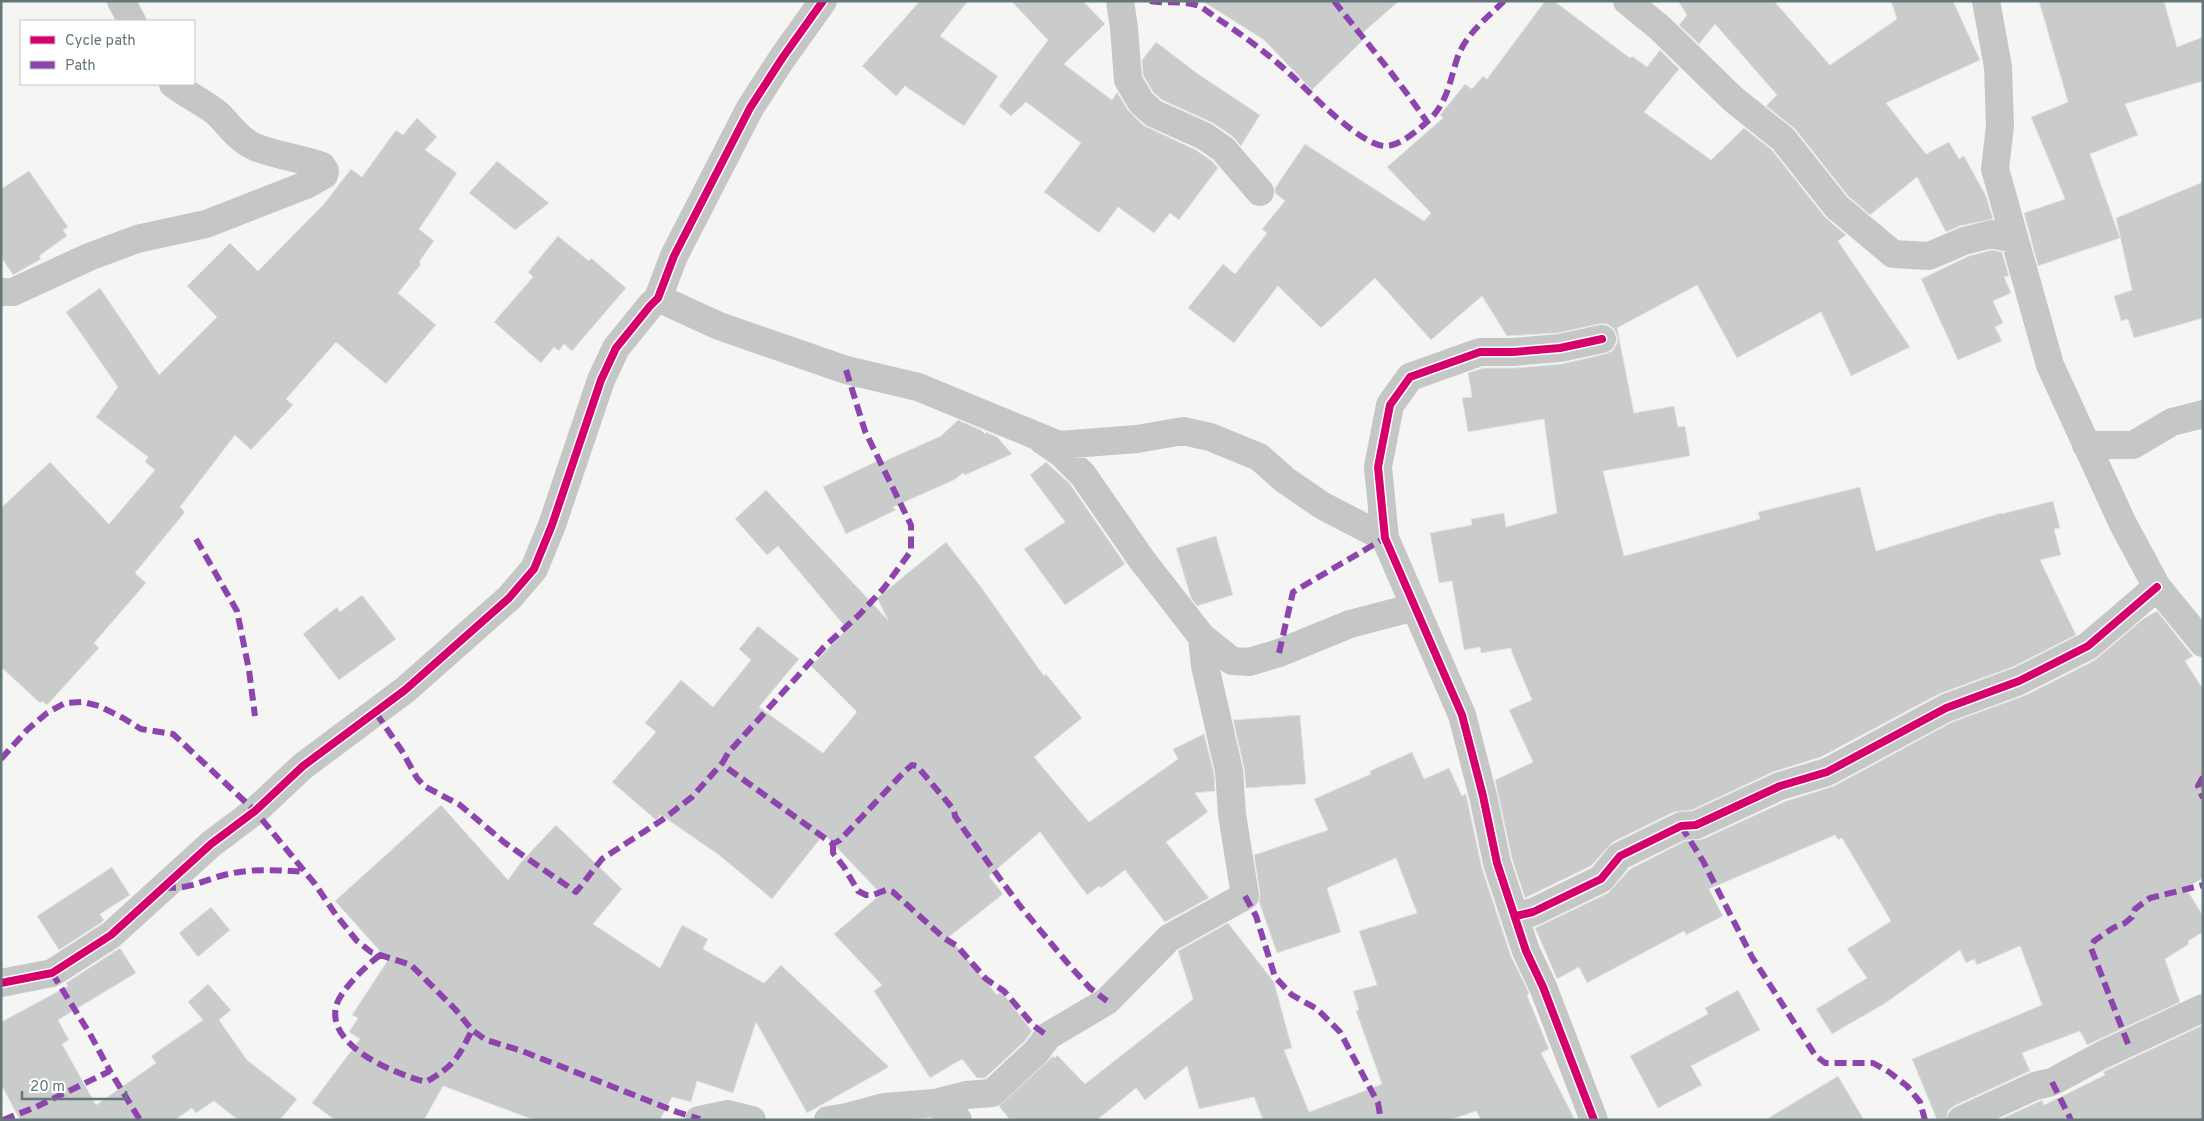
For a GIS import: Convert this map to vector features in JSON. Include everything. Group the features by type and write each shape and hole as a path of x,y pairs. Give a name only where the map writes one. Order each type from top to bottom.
{"street":[{"path":"121,1 131,20"},
{"path":"1,983 52,973 82,956 111,935 210,844 255,812 303,766 405,690 509,598 534,569 552,525 601,380 612,356 644,313 658,298 674,256 750,108 823,1"},
{"path":"1120,1 1128,80 1141,102 1153,113 1204,136 1223,149 1260,192"},
{"path":"1627,1 1660,28 1733,99 1784,139 1838,207 1893,254 1929,256 1964,241 1992,234 2014,240"},
{"path":"1986,1 1998,67 2000,126 1995,169 2050,365 2123,524 2157,587 2203,643"},
{"path":"1,292 13,292 89,257 137,239 206,224 306,185 324,175 325,171 322,166 253,146 238,136 216,113 187,96 174,85"},
{"path":"658,298 719,326 846,370 918,387 1059,445 1137,439 1183,431 1210,437 1259,457 1285,480 1323,506 1385,538"},
{"path":"1594,1120 1543,987 1526,951 1498,863 1462,715 1385,538 1378,467 1390,405 1410,377 1480,352 1513,352 1560,348 1602,339"},
{"path":"2086,445 2133,445 2172,422 2203,414"},
{"path":"1035,435 1062,454 1083,475 1142,560 1202,637 1232,661 1249,662 1279,653 1350,624 1415,607"},
{"path":"1516,916 1533,912 1600,879 1620,856 1681,826 1696,826 1780,786 1826,772 1946,708 2020,681 2088,646 2157,587"},
{"path":"828,1120 884,1107 935,1104 966,1095 992,1093 1037,1051 1048,1036 1107,1001 1169,938 1245,896 1232,814 1229,771 1205,666 1202,637"},
{"path":"1961,1120 2035,1086 2052,1082 2203,1008"},
{"path":"935,1104 958,1120"},
{"path":"699,1120 728,1114 752,1120"}],"building":[{"path":"920,1 968,1 940,36 998,76 964,126 905,86 896,96 862,66"},
{"path":"1011,1 1083,1 1105,24 1064,64 1112,100 1117,92 1128,110 1143,125 1196,150 1212,161 1218,168 1179,220 1170,213 1154,233 1118,207 1099,233 1044,192 1081,143 1026,102 1011,116 999,106 1048,40"},
{"path":"1202,1 1399,1 1358,37 1362,41 1312,90 1264,40"},
{"path":"1545,1 1554,1 1630,58 1632,56 1647,67 1660,50 1679,69 1644,112 1711,160 1744,128 1772,150 1825,217 1846,235 1838,241 1910,347 1851,376 1821,312 1737,358 1697,285 1617,328 1634,413 1674,406 1678,427 1685,426 1690,456 1603,471 1624,556 1760,519 1758,512 1860,487 1876,551 2001,513 2053,501 2060,528 2054,529 2061,555 2040,560 2076,635 2013,667 1939,694 1821,757 1773,772 1692,810 1674,812 1613,842 1591,866 1525,898 1512,859 1495,780 1533,762 1509,710 1532,700 1511,648 1481,653 1480,647 1464,650 1452,581 1439,583 1430,533 1472,525 1471,519 1504,513 1506,527 1557,513 1544,419 1468,432 1462,398 1472,397 1468,373 1483,368 1514,368 1561,364 1605,354 1612,351 1617,344 1617,336 1614,329 1607,324 1599,324 1558,333 1507,336 1482,296 1431,340 1375,278 1321,328 1278,286 1234,343 1188,308 1223,264 1235,274 1267,233 1262,229 1285,201 1275,193 1275,188 1305,144 1424,221 1431,213 1387,167 1443,118 1440,115 1465,84 1472,89 1483,76 1487,79"},
{"path":"1678,1 1774,1 1830,65 1897,19 1891,1 1953,1 1980,60 1886,103 1926,154 1949,142 1959,159 1964,156 1986,196 1993,219 1960,226 1946,232 1917,177 1870,215 1848,196 1795,129 1766,106 1777,95 1715,24 1699,44 1679,25 1687,15"},
{"path":"2039,1 2164,1 2177,47 2203,37 2203,81 2125,104 2138,135 2090,154 2120,238 2038,266 2024,213 2065,199 2031,117 2068,102"},
{"path":"1156,42 1198,74 1260,115 1241,146 1232,136 1213,123 1162,100 1153,92 1143,75 1142,60"},
{"path":"417,118 437,137 425,150 457,173 419,229 434,241 419,262 421,264 398,293 436,325 386,384 336,342 286,399 293,405 251,450 235,435 180,507 185,512 135,573 146,583 94,643 99,648 47,705 42,701 40,703 1,667 1,508 50,462 109,524 155,470 145,462 148,457 96,417 118,387 66,312 100,288 159,375 217,317 187,286 230,243 258,271 324,204 351,169 362,177 396,130 403,135"},
{"path":"497,161 549,203 515,230 469,193"},
{"path":"29,171 68,227 63,230 67,236 39,256 41,259 13,275 1,257 1,189"},
{"path":"2203,182 2203,318 2134,338 2128,319 2121,321 2114,296 2132,290 2116,218"},
{"path":"558,236 589,261 591,258 626,288 572,351 564,344 559,351 554,347 541,363 494,322 533,277 528,272"},
{"path":"1992,250 2002,252 2009,276 2004,277 2011,293 1993,301 2003,323 1995,327 2002,341 1958,360 1921,279 1969,256"},
{"path":"958,420 981,430 985,434 986,432 997,437 1012,454 965,475 963,473 954,480 893,507 896,510 846,534 823,487 877,461 878,464 941,436"},
{"path":"1046,462 1070,484 1125,564 1065,605 1024,549 1065,522 1030,475"},
{"path":"766,490 888,620 877,598 946,542 981,587 1044,676 1046,674 1082,718 1034,757 1089,822 1178,759 1173,749 1204,734 1214,773 1215,791 1195,793 1208,812 1166,842 1209,898 1165,922 1125,870 1101,888 1099,886 1087,895 1040,832 989,876 1003,894 949,937 997,995 1001,991 1032,1031 1025,1041 985,1078 977,1078 962,1059 930,1078 874,991 882,985 834,934 881,894 824,834 772,899 719,855 661,815 656,820 612,782 656,732 645,723 681,680 713,707 751,660 739,649 758,626 799,659 759,707 823,753 857,712 811,666 847,629 778,546 767,555 735,519"},
{"path":"1216,536 1233,595 1197,606 1191,598 1176,548"},
{"path":"362,595 396,639 339,680 303,634 337,607 340,612"},
{"path":"2157,611 2193,656 2185,661 2203,689 2203,878 2186,888 2203,916 2203,932 2188,941 2189,944 2165,959 2180,1002 2087,1045 2080,1031 2022,1053 2030,1071 1954,1106 1948,1111 1946,1120 1937,1120 1912,1059 2042,1005 2020,946 1977,965 1974,959 1966,963 1960,950 1884,1004 1832,1034 1816,1009 1867,978 1847,949 1891,921 1842,838 1838,840 1835,835 1709,889 1723,916 1686,935 1684,931 1587,983 1579,967 1557,979 1535,928 1608,893 1630,869 1685,841 1703,839 1786,801 1834,786 1952,722 2026,695 2095,660 2143,619"},
{"path":"1300,715 1306,784 1246,788 1244,768 1233,720"},
{"path":"1412,752 1424,779 1449,768 1462,796 1466,794 1482,868 1511,956 1529,993 1527,995 1549,1049 1541,1053 1575,1120 1481,1120 1476,1111 1450,1120 1263,1120 1254,1097 1199,1109 1187,1066 1145,1100 1136,1088 1097,1120 1010,1120 999,1106 1053,1056 1055,1058 1057,1055 1085,1084 1193,999 1178,951 1228,923 1274,982 1292,1048 1284,1050 1309,1112 1382,1084 1356,1011 1359,1010 1353,991 1377,985 1359,931 1417,913 1396,858 1327,888 1341,932 1277,953 1259,902 1260,894 1254,855 1328,830 1314,799 1371,774 1370,771"},
{"path":"441,805 508,880 521,862 556,825 622,889 593,924 660,968 682,925 708,939 703,949 764,983 781,965 889,1067 807,1113 756,1022 733,1093 697,1081 691,1102 672,1097 660,1120 534,1120 443,1086 424,1120 335,1120 312,1103 360,1039 349,1032 358,1018 352,1015 388,960 335,901"},
{"path":"112,867 130,895 100,914 104,920 101,923 59,950 37,916"},
{"path":"211,907 230,930 198,957 179,933"},
{"path":"120,948 136,973 58,1020 69,1040 62,1044 96,1105 156,1063 151,1056 203,1020 188,1002 208,984 231,1010 219,1020 247,1060 297,1099 280,1120 238,1120 214,1101 196,1113 192,1108 175,1120 20,1120 1,1084 1,1022 68,986 66,983"},
{"path":"1738,990 1760,1030 1691,1066 1702,1085 1658,1108 1630,1056 1708,1014 1705,1008"},
{"path":"2203,1025 2203,1120 1999,1120 2042,1100 2044,1105 2105,1075 2103,1072"},
{"path":"1838,1076 1864,1120 1765,1120"}],"marked path":[{"path":"1150,1 1187,3 1201,7 1273,59 1350,129 1376,144 1387,146 1398,143 1409,136 1435,114 1444,99 1462,48 1478,26 1504,1"},
{"path":"1334,1 1427,122"},
{"path":"846,370 865,431 911,525 911,551 884,588 859,615 824,647 728,753 723,762 727,768 833,844 840,840 905,771 912,765 917,766 954,810 955,816 965,831 1020,906 1090,988 1107,1001"},
{"path":"1279,653 1293,592 1385,538"},
{"path":"196,539 237,611 249,670 255,716"},
{"path":"1,759 27,730 47,713 65,703 83,702 99,706 141,729 173,734 255,811 315,884 357,941 371,952 411,965 455,1009 472,1030 486,1040 522,1051 677,1112 700,1119"},
{"path":"376,713 424,786 460,805 505,843 576,892 602,859 662,820 692,797 723,762"},
{"path":"2203,777 2198,786 2203,798"},
{"path":"1681,826 1703,861 1752,957 1815,1055 1825,1063 1873,1063 1889,1072 1907,1086 1920,1102 1925,1120"},
{"path":"833,844 833,853 858,891 866,895 873,895 886,890 893,892 944,938 957,946 986,979 1004,991 1034,1026 1048,1036"},
{"path":"164,887 180,888 245,871 305,872"},
{"path":"2128,1044 2091,948 2094,941 2113,928 2125,923 2132,917 2135,909 2150,898 2203,885"},
{"path":"1245,896 1256,916 1275,977 1292,995 1317,1009 1340,1032 1378,1103 1381,1120"},
{"path":"380,955 348,986 336,1007 336,1021 342,1034 353,1046 366,1056 398,1073 426,1082 449,1066 463,1048 472,1030"},
{"path":"52,973 90,1034 110,1071"},
{"path":"3,1120 36,1107 110,1071 140,1120"},
{"path":"2052,1082 2071,1120"}],"cycle path":[{"path":"1,983 52,973 111,935 211,844 255,811 303,766 405,690 509,598 534,569 552,525 601,380 616,348 658,298 674,256 750,108 823,1"},
{"path":"1594,1120 1543,987 1526,951 1497,863 1483,796 1462,715 1385,538 1378,467 1390,405 1410,377 1480,352 1513,352 1560,348 1602,339"},
{"path":"1516,916 1533,912 1601,879 1620,856 1681,826 1696,825 1780,786 1827,772 1946,708 2019,681 2088,646 2157,587"}]}
